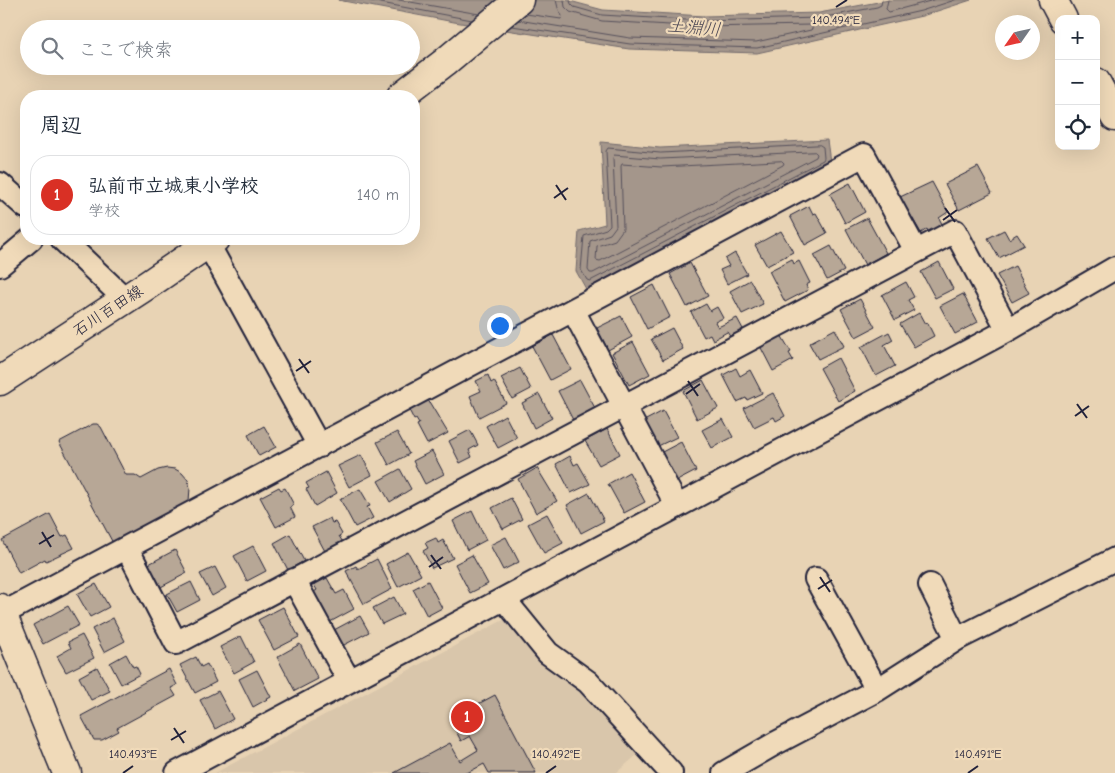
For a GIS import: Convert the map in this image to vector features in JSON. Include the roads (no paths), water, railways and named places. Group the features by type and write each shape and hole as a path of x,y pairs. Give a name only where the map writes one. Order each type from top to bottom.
{"main road":[{"path":"409,90 519,0"},
{"path":"1053,0 1061,15"},
{"path":"1100,89 1115,117"},
{"name":"石川百田線","path":"0,381 205,245"},
{"path":"1,613 68,773"}],"street":[{"path":"1,613 127,548 864,156 916,251"},
{"path":"0,184 20,202"},
{"path":"127,548 176,643 955,230 1008,330"},
{"path":"0,265 24,245"},
{"path":"68,245 126,299"},
{"path":"213,245 319,446"},
{"path":"177,773 1008,330 1115,268"},
{"path":"574,310 677,506"},
{"path":"724,773 776,743 877,690 957,639 1115,559"},
{"path":"294,580 349,681"},
{"path":"816,580 877,690"},
{"path":"930,585 957,639"},
{"path":"504,599 548,653 588,682 671,773"}],"water":[{"name":"土淵川","path":"338,0 566,0 603,10 704,16 819,13 889,0 971,0 922,16 757,53 629,49 454,22"},
{"path":"827,140 830,162 586,289 576,271 579,231 605,224 601,142 660,148"}],"place":[{"name":"弘前市立城東小学校","path":"467,717"}]}
